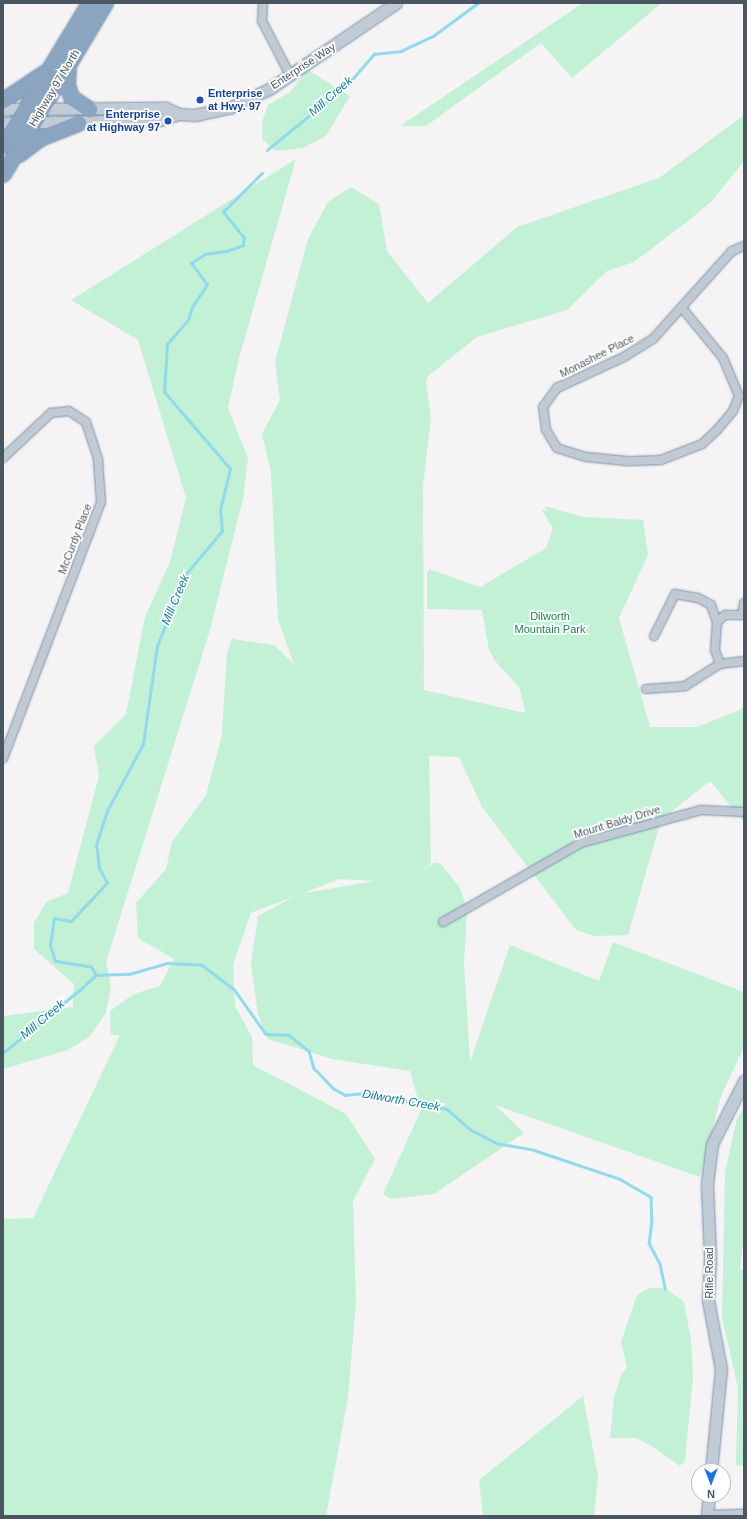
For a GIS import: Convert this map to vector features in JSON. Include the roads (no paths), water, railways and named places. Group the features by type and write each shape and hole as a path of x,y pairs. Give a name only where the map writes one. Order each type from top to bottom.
{"highway":[{"name":"Highway 97 North","path":"3,145 10,123 25,109 89,3"},
{"name":"Highway 97 North","path":"7,167 105,3"},
{"path":"68,66 67,84 71,96 89,109"},
{"path":"3,100 49,69"},
{"path":"7,167 40,138 78,123"}],"street":[{"path":"263,3 262,21 290,75"},
{"name":"Enterprise Way","path":"10,123 78,123 160,120 179,114 195,115 229,108 270,88 396,3"},
{"name":"Enterprise Way","path":"3,109 166,108 179,114"},
{"name":"Monashee Place","path":"682,308 723,358 742,396 733,410 702,444 661,460 627,461 586,457 557,448 546,430 543,407 557,388 624,356 653,339 732,251 744,246"},
{"name":"McCurdy Place","path":"3,458 51,413 69,411 86,422 98,460 101,502 3,758"},
{"path":"654,636 675,594 698,598 710,605 717,622 715,650 720,664"},
{"path":"717,622 725,615 743,615 744,603"},
{"path":"646,689 685,686 720,664 744,661"},
{"name":"Mount Baldy Drive","path":"444,922 581,843 701,810 744,812"},
{"name":"Rifle Road","path":"712,1463 721,1369 708,1300 710,1257 707,1184 712,1144 744,1081"},
{"path":"708,1503 707,1516 744,1514"}],"waterway":[{"name":"Mill Creek","path":"267,150 348,84 374,54 401,51 433,36 478,3"},
{"name":"Mill Creek","path":"85,985 96,975 91,967 55,961 50,946 54,918 71,921 107,883 99,868 96,845 107,811 143,744 157,646 186,574 222,531 220,510 230,469 164,392 167,344 188,320 192,307 207,285 191,263 205,254 226,251 243,245 244,238 223,212 262,173"},
{"name":"Dilworth Creek","path":"96,975 129,974 167,963 202,965 234,989 266,1034 289,1035 309,1051 314,1068 333,1088 345,1095 364,1093 447,1109 471,1130 496,1143 534,1150 620,1179 651,1197 652,1220 649,1243 660,1264 665,1288"},
{"name":"Mill Creek","path":"3,1053 83,987"}],"place":[{"name":"Enterprise at Hwy. 97","path":"200,100"},
{"name":"Enterprise at Highway 97","path":"168,121"}],"park label":[{"name":"Dilworth Mountain Park","path":"550,623"}]}
